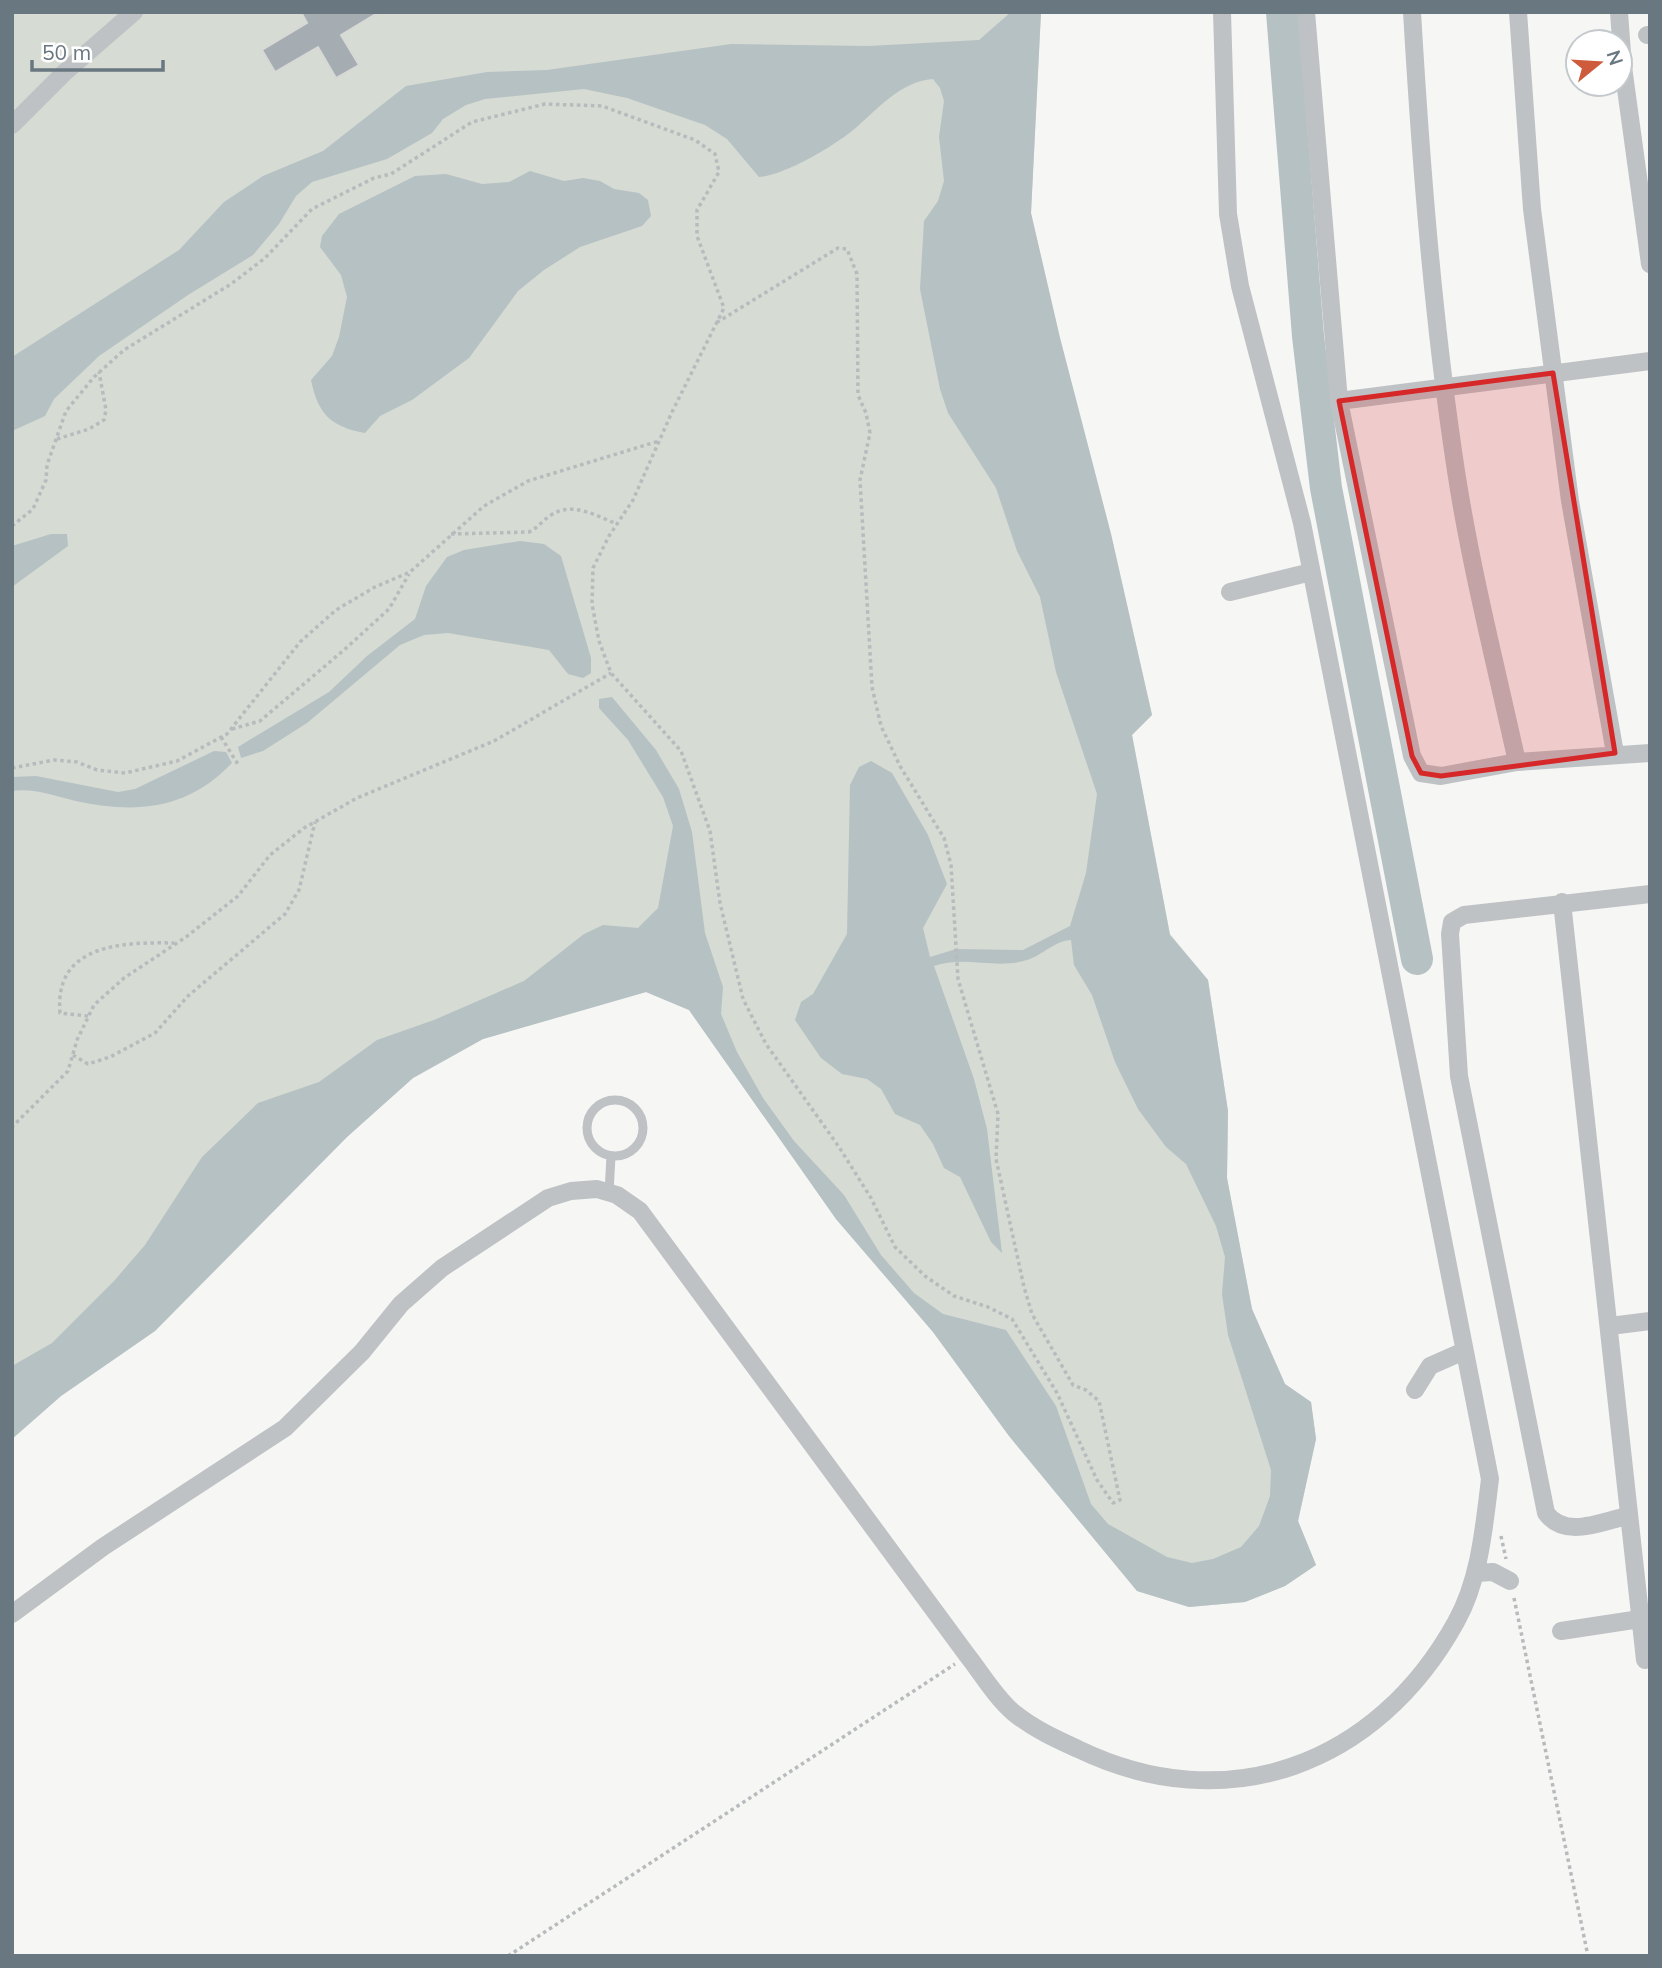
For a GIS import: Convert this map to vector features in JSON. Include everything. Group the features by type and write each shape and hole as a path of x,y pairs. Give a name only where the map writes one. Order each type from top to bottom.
{"street":[{"path":"12,125 65,72 134,12"},
{"path":"12,1614 103,1547 285,1428 362,1352 401,1304 442,1268 548,1198 571,1191 597,1189 640,1211 967,1656 1012,1711 1038,1730 1111,1765 1166,1779 1225,1782 1276,1774 1328,1754 1377,1721 1415,1684 1457,1622 1475,1573 1490,1479 1299,511 1240,286 1228,214 1222,12"},
{"path":"1306,12 1339,401 1412,756 1421,773 1441,776 1517,762 1615,753 1650,753"},
{"path":"1412,12 1421,165 1456,471 1474,569 1517,762"},
{"path":"1518,12 1532,209 1553,373 1570,501 1615,753"},
{"path":"1619,12 1623,67 1650,264"},
{"path":"1339,401 1650,361"},
{"path":"1230,592 1311,572"},
{"path":"1628,1516 1567,1529 1553,1523 1546,1513 1460,1076 1450,934 1452,922 1464,915 1650,894"},
{"path":"1562,902 1645,1660"},
{"path":"1610,1326 1650,1321"},
{"path":"1415,1390 1430,1366 1464,1351"},
{"path":"1475,1573 1493,1572 1510,1581"},
{"path":"1561,1631 1640,1619"}],"lane":[{"path":"606,1101 624,1101 639,1112 643,1130 636,1147 621,1156 611,1156 595,1147 588,1131 592,1113 606,1101"},
{"path":"609,1193 611,1156"}],"path":[{"path":"12,526 33,509 46,480 66,411 99,372 124,351 230,284 265,258 312,209 374,178 391,174 472,122 545,104 602,106 695,140 715,154 719,172 697,210 697,236 723,308 633,499 593,568 592,604 599,641 611,673 681,751 710,831 720,903 743,999 766,1044 839,1147 871,1198 895,1247 925,1276 954,1296 1012,1318 1057,1393 1097,1480 1113,1503 1120,1500 1099,1401 1086,1390 1073,1385 1032,1314 996,1159 998,1114 958,979 951,865 944,838 900,766 881,726 872,687 860,480 870,433 866,413 858,395 858,295 854,262 847,250 838,248 716,323"},
{"path":"56,439 89,429 104,420 106,410 99,372"},
{"path":"230,730 260,721 344,650 388,609 410,572 484,506 528,481 659,441"},
{"path":"451,534 529,532 540,527 551,515 566,508 590,512 617,524"},
{"path":"12,768 54,760 77,762 97,770 125,773 177,761 230,730 309,634 336,610 374,587 410,572"},
{"path":"12,1156 12,1128 68,1071 94,1005 124,978 177,943 238,896 270,855 315,822 357,798 494,741 611,673"},
{"path":"221,737 238,764"},
{"path":"73,1055 88,1065 110,1057 155,1033 188,996 285,914 299,890 315,822"},
{"path":"88,1016 60,1013 59,999 63,976 76,962 116,946 141,942 177,943"},
{"path":"1500,1530 1588,1956"},
{"path":"508,1956 967,1656"}],"highlighted area":[{"path":"1553,373 1615,753 1441,776 1421,773 1412,756 1339,401"}],"shaded area":[{"path":"12,12 1041,12 1031,213 1111,534 1152,715 1132,735 1170,934 1208,980 1228,1111 1227,1178 1252,1309 1285,1384 1311,1402 1316,1439 1298,1521 1316,1565 1285,1586 1245,1602 1189,1607 1137,1591 1009,1436 933,1332 836,1219 689,1010 646,992 483,1039 413,1078 347,1137 155,1331 61,1396 12,1439"},
{"path":"1011,12 1041,12 1031,213 1111,534 1152,715 1132,735 1170,935 1208,980 1228,1111 1227,1178 1252,1309 1285,1384 1311,1402 1316,1439 1298,1521 1316,1565 1285,1586 1245,1602 1189,1607 1137,1591 1009,1436 933,1332 836,1219 689,1010 646,992 483,1039 413,1078 347,1137 155,1331 61,1396 12,1439 12,1366 52,1343 114,1281 145,1245 202,1157 258,1103 319,1082 377,1040 434,1020 524,981 584,934 603,925 638,928 658,908 673,826 663,797 628,740 599,708 599,699 612,697 656,750 679,789 692,832 705,933 723,987 721,1014 737,1052 763,1098 794,1141 844,1195 881,1255 914,1293 943,1314 1006,1330 1056,1406 1091,1504 1108,1524 1167,1557 1192,1563 1213,1559 1241,1547 1259,1526 1270,1496 1271,1470 1228,1335 1222,1294 1225,1257 1216,1226 1186,1164 1166,1147 1138,1109 1115,1062 1092,995 1074,965 1071,940 1016,963 957,962 934,966 974,1079 987,1129 1002,1253 991,1242 960,1177 944,1168 920,1125 895,1114 881,1089 867,1079 842,1074 821,1058 795,1020 801,1002 813,994 847,934 850,785 859,767 871,761 892,773 928,835 947,884 923,928 930,957 956,949 1023,950 1070,926 1086,873 1097,794 1056,672 1040,597 1017,551 996,488 948,413 940,389 920,289 924,221 938,201 944,181 939,137 944,101 940,88 933,79 921,81 899,91 852,131 821,152 795,166 759,177 727,139 705,125 627,98 584,89 485,99 466,105 443,119 432,133 387,159 312,182 296,196 279,224 253,255 188,295 99,356 54,399 45,416 12,431 12,357 179,250 224,202 263,176 323,151 406,86 487,72 547,70 731,44 869,46 979,40"},
{"path":"530,171 564,181 583,178 600,181 614,189 639,193 648,200 651,216 642,226 580,247 544,270 518,291 469,358 412,400 380,416 365,433 335,423 322,411 311,380 332,356 339,337 347,297 341,275 320,247 322,236 339,214 415,176 446,174 482,184 509,182"},
{"path":"51,534 67,534 68,546 12,587 12,546"},
{"path":"520,541 544,544 561,556 591,658 591,673 583,678 568,674 549,650 448,633 424,635 400,645 307,723 263,751 241,758 238,747 329,692 367,656 415,619 426,586 447,557 464,550"},
{"path":"214,751 226,752 232,763 197,791 160,804 119,807 37,792 12,791 12,777 36,776 118,792 135,789"}],"building":[{"path":"301,12 379,12 341,35 359,65 336,78 318,47 275,72 262,50 307,23"}],"waterway":[{"path":"1282,12 1308,336 1326,488 1417,959"}]}
